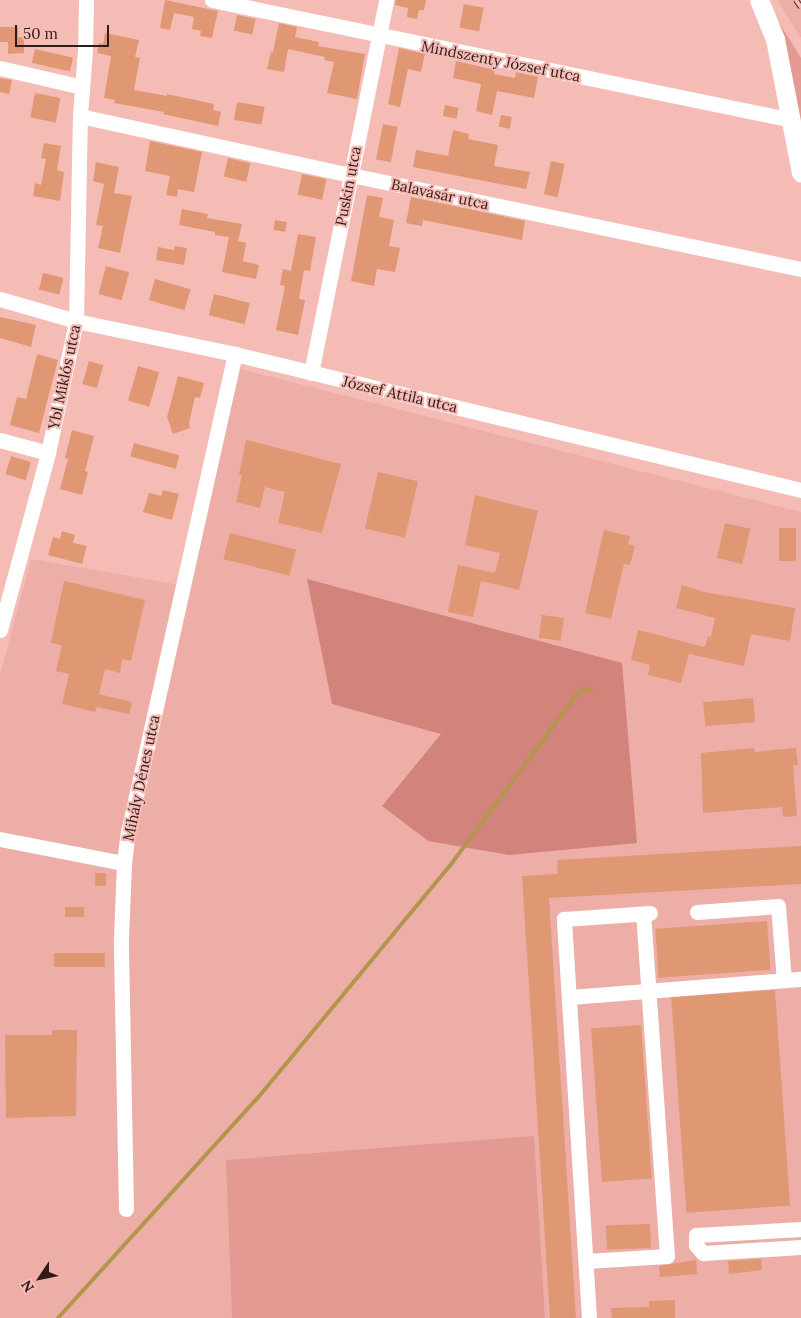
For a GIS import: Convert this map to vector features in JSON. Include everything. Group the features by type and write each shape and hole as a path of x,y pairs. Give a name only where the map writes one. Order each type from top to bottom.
{"main road":[{"path":"759,0 775,39 801,173"}],"street":[{"name":"Ybl Miklós utca","path":"0,630 2,612 48,453 76,321 80,116 86,0"},
{"name":"Mindszenty József utca","path":"212,0 792,120"},
{"name":"Puskin utca","path":"311,373 386,0"},
{"path":"0,68 82,87"},
{"name":"Balavásár utca","path":"80,116 351,175 801,268"},
{"name":"József Attila utca","path":"0,299 76,321 235,354 801,490"},
{"name":"Mihály Dénes utca","path":"126,1209 120,938 124,863 128,832 235,354"},
{"path":"0,440 48,453"},
{"path":"0,839 124,863"},
{"path":"697,912 778,906 784,980"},
{"path":"586,1261 667,1256 649,990 647,914 564,919 589,1318"},
{"path":"570,997 801,979"},
{"path":"801,1229 696,1235 696,1245 703,1253 801,1248"},
{"path":"756,1231 757,1250"}],"shaded area":[{"path":"777,0 801,0 801,38"},
{"path":"772,11 801,58 801,131"},
{"path":"225,365 801,512 801,1318 545,1318 533,1137 226,1160 232,1318 0,1318 0,675 31,559 181,585","holes":["442,734 428,841 382,806"]},
{"path":"307,579 622,663 637,843 509,855 428,841 382,806 441,734 332,704"},
{"path":"534,1136 545,1318 232,1318 226,1160"}],"building":[{"path":"165,0 218,11 212,38 200,36 201,31 192,29 194,17 174,13 170,30 160,28"},
{"path":"396,0 426,0 424,10 419,10 417,19 407,17 408,8 395,5"},
{"path":"464,4 484,8 479,31 459,28"},
{"path":"237,15 256,19 252,35 234,31"},
{"path":"279,23 297,27 295,37 319,42 318,46 365,54 357,99 327,93 334,62 324,60 325,57 288,49 284,72 267,69 271,52 273,52"},
{"path":"0,27 18,27 18,37 24,37 24,53 8,54 8,42 0,42"},
{"path":"105,33 139,40 135,57 140,58 134,90 167,96 167,94 214,104 213,110 221,112 218,126 163,114 164,112 114,103 115,100 104,98 111,56 97,53 99,43 103,44"},
{"path":"399,48 425,54 421,72 408,69 400,107 388,104"},
{"path":"35,49 73,58 70,71 32,63"},
{"path":"456,61 495,70 494,74 515,78 516,72 538,77 534,98 497,91 492,115 476,111 481,84 453,78"},
{"path":"0,78 12,80 9,94 0,92"},
{"path":"35,93 61,98 56,123 30,118"},
{"path":"237,102 265,107 261,125 234,120"},
{"path":"445,105 459,108 456,119 443,116"},
{"path":"501,115 512,117 510,129 499,127"},
{"path":"383,124 398,127 391,162 376,159"},
{"path":"453,130 469,134 468,139 498,145 494,166 530,172 526,189 413,167 416,150 448,156"},
{"path":"150,141 202,152 194,192 178,189 177,197 166,195 170,176 145,171"},
{"path":"44,143 61,146 57,170 64,172 60,201 33,196 35,183 41,185 46,159 41,158"},
{"path":"228,158 250,163 246,182 224,177"},
{"path":"551,161 565,164 558,197 544,194"},
{"path":"96,162 119,167 114,193 132,196 120,253 98,248 103,226 96,225 104,184 93,181"},
{"path":"302,174 326,179 322,200 298,195"},
{"path":"367,195 383,198 379,217 394,220 389,246 400,248 395,272 377,269 374,286 351,281"},
{"path":"411,197 525,221 522,240 423,220 422,226 406,223"},
{"path":"182,209 208,214 207,218 242,224 238,241 246,243 243,261 259,265 256,279 222,272 229,237 215,235 215,232 179,225"},
{"path":"275,220 287,222 285,232 273,230"},
{"path":"298,234 316,237 310,271 304,270 299,299 305,300 298,335 276,330 285,286 280,285 283,269 291,271"},
{"path":"175,246 187,248 184,265 156,260 158,247 174,250"},
{"path":"106,266 129,272 122,300 98,294"},
{"path":"43,273 63,278 59,295 39,289"},
{"path":"155,279 191,289 185,310 149,300"},
{"path":"214,294 250,303 245,324 209,315"},
{"path":"0,317 36,325 31,347 0,338"},
{"path":"37,354 58,360 39,433 10,425 17,397 26,399"},
{"path":"89,361 103,365 97,388 82,384"},
{"path":"138,366 159,372 149,407 128,401"},
{"path":"178,376 204,383 200,398 195,397 189,423 190,428 173,434 167,417"},
{"path":"72,430 94,436 85,471 88,472 82,495 60,489 68,459 65,458"},
{"path":"246,440 341,464 322,533 278,523 285,492 265,487 260,508 236,502 242,475 239,474"},
{"path":"134,443 179,455 176,469 130,457"},
{"path":"11,456 31,462 26,480 5,474"},
{"path":"378,472 418,481 405,538 365,529"},
{"path":"163,490 179,494 172,520 143,512 149,493 161,496"},
{"path":"475,495 538,511 519,590 481,581 473,617 448,612 458,565 495,573 500,553 465,545"},
{"path":"725,523 750,529 742,564 717,558"},
{"path":"779,528 796,528 796,561 779,561"},
{"path":"604,530 630,536 628,544 635,546 630,565 624,564 611,619 585,613"},
{"path":"62,531 75,535 73,543 87,546 82,564 48,555 53,537 60,539"},
{"path":"230,533 296,549 289,576 223,559"},
{"path":"64,581 145,600 131,661 122,659 120,673 105,669 99,694 132,702 129,714 97,707 95,712 62,704 69,674 56,671 62,645 51,643"},
{"path":"682,585 704,592 795,608 790,641 751,634 744,666 689,654 681,683 648,675 650,665 631,660 638,630 705,647 708,636 711,637 715,618 676,608"},
{"path":"542,615 564,618 561,641 539,638"},
{"path":"753,698 755,722 705,726 703,702"},
{"path":"754,748 755,752 796,748 798,765 793,765 797,816 783,817 782,807 703,813 701,753"},
{"path":"801,846 801,884 549,898 576,1318 550,1318 522,876 558,874 557,860"},
{"path":"95,873 106,873 106,886 95,886"},
{"path":"65,907 84,907 84,917 65,917"},
{"path":"767,921 770,970 659,978 655,929"},
{"path":"54,953 105,953 105,967 54,967"},
{"path":"775,990 790,1205 686,1213 671,997"},
{"path":"641,1025 652,1179 602,1182 591,1028"},
{"path":"52,1030 77,1030 76,1116 6,1118 5,1035 52,1035"},
{"path":"650,1224 651,1248 607,1250 606,1226"},
{"path":"761,1259 762,1270 729,1274 728,1261"},
{"path":"696,1260 697,1274 660,1277 659,1266"},
{"path":"675,1300 675,1318 612,1318 611,1308 649,1307 649,1301"}],"waterway":[{"path":"58,1318 256,1100 449,867 575,697 583,689 592,689"}],"railway":[{"path":"796,0 801,7"}]}
